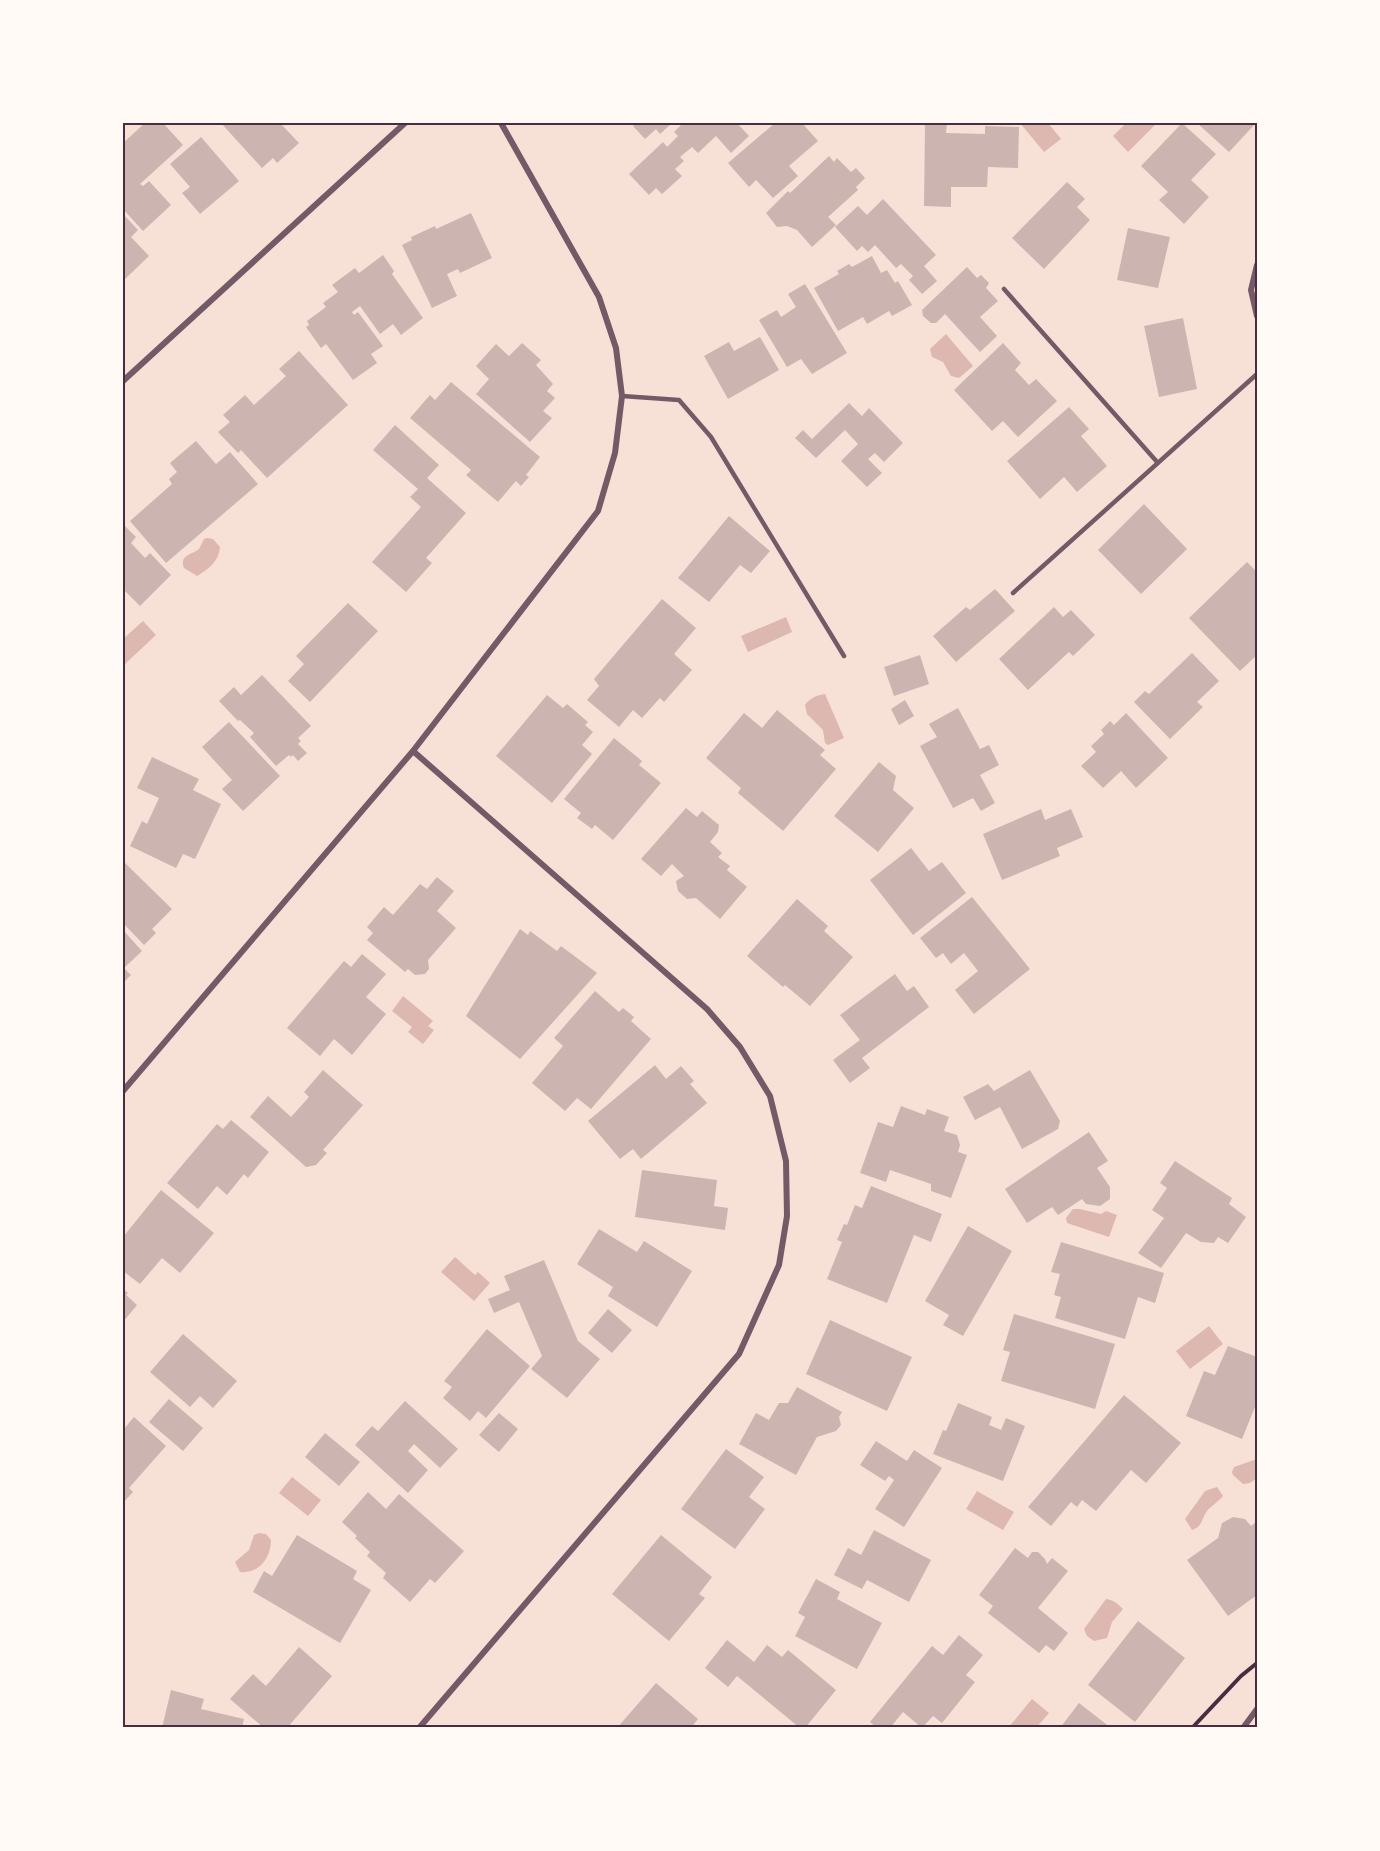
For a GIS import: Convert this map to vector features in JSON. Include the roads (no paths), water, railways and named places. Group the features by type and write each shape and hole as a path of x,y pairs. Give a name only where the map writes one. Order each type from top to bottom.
{"street":[{"path":"123,381 405,123"},
{"path":"123,1091 413,751 598,511 615,453 622,396 616,348 599,297 501,123"},
{"path":"1257,266 1251,290 1257,316"},
{"path":"413,751 706,1009 740,1047 770,1096 786,1161 787,1216 779,1265 739,1354 419,1728"},
{"path":"1243,1728 1257,1709"}],"lane":[{"path":"1004,289 1158,463"},
{"path":"1013,593 1257,374"},
{"path":"622,396 679,400 711,437 844,657"}]}
